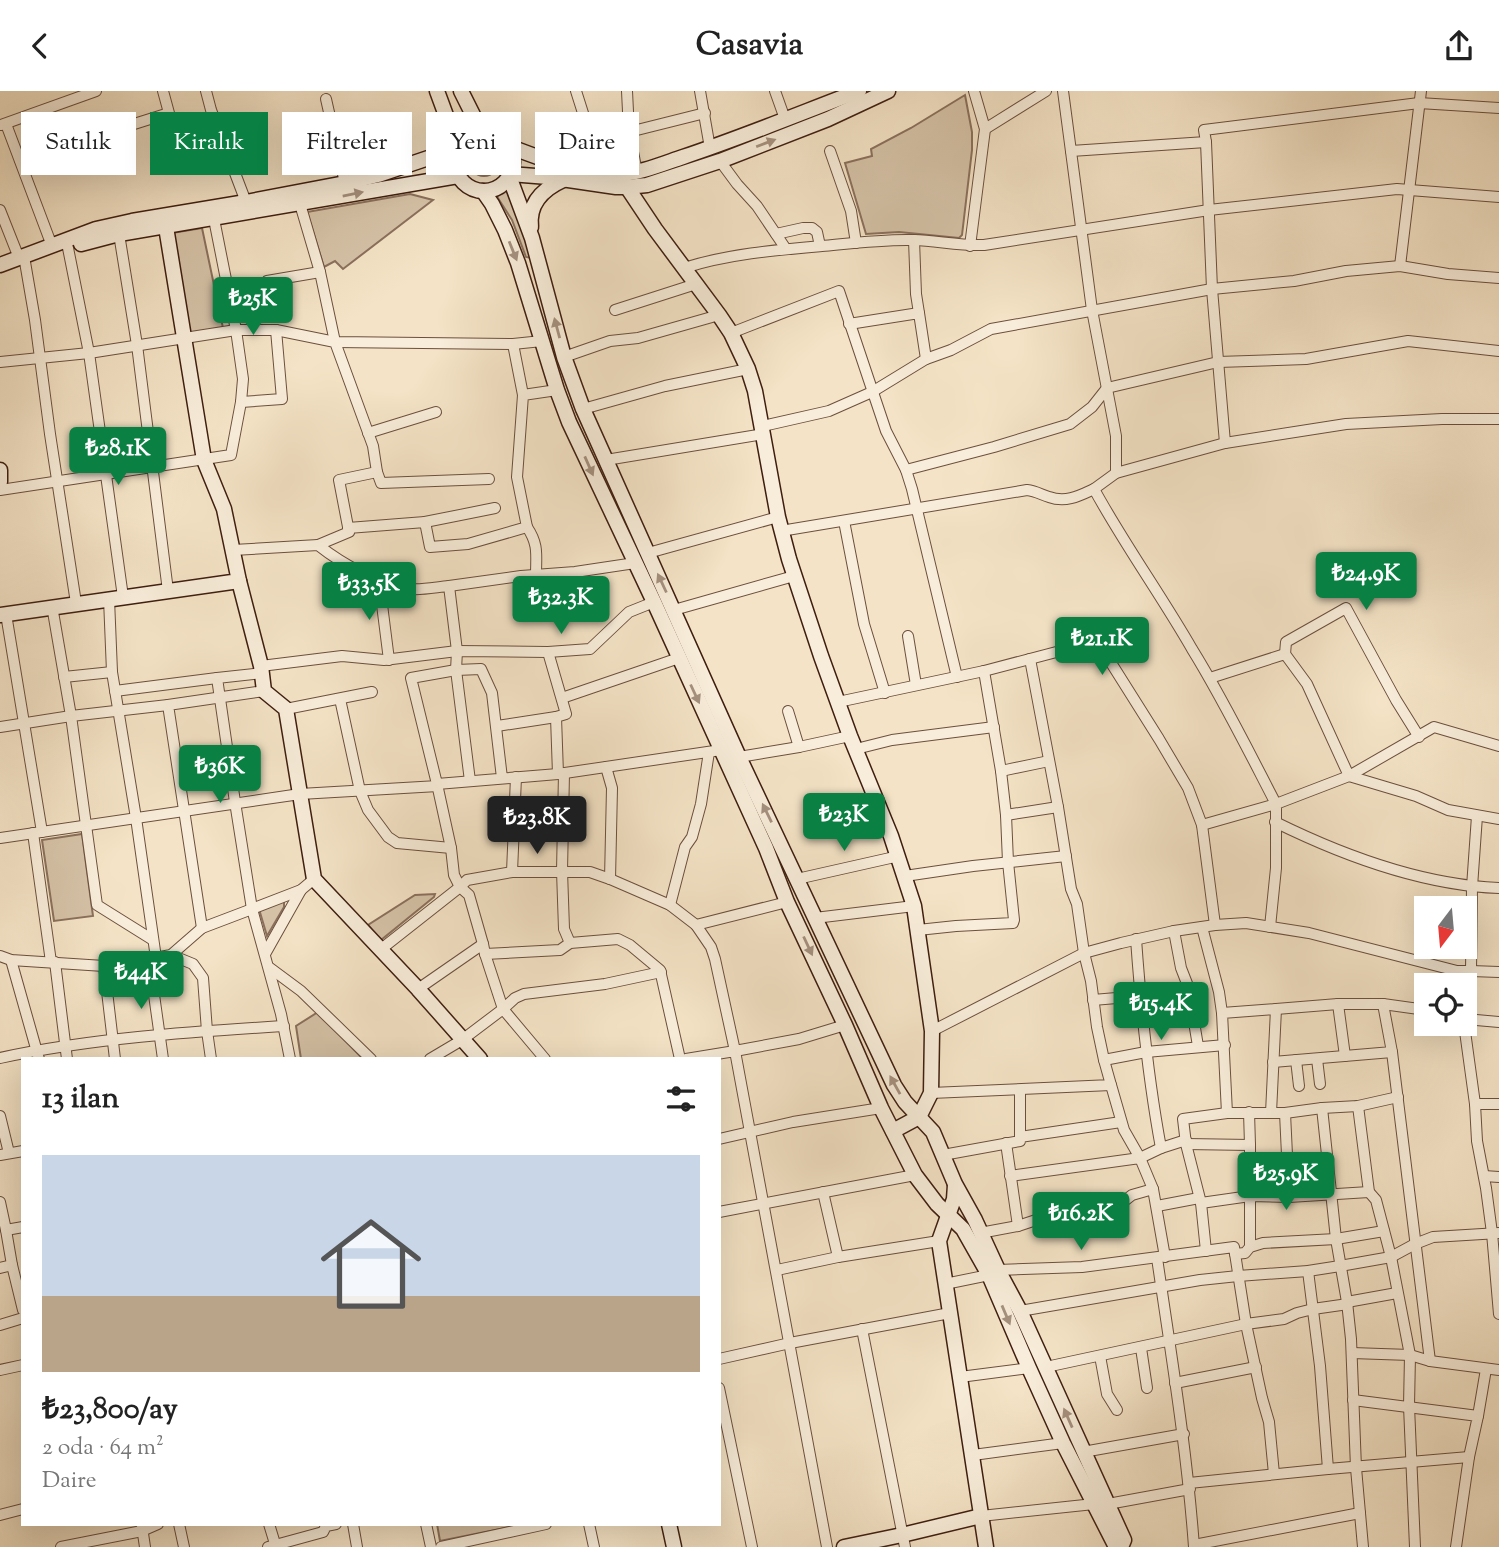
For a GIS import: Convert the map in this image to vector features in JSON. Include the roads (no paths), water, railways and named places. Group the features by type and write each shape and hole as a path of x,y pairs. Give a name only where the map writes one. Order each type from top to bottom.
{"main road":[{"path":"437,91 445,112"},
{"path":"461,91 472,112"},
{"path":"639,171 710,148 859,91"},
{"path":"510,175 596,185 647,185 720,161 828,119 888,91"},
{"path":"0,272 52,246 96,229 345,183 426,159"},
{"path":"0,265 119,234 458,176 466,185 483,191 498,187 510,175"},
{"path":"510,175 532,238 564,358 583,409 740,757 894,1085 905,1102 933,1132 955,1184 975,1220 1029,1368 1063,1443 1124,1539 1119,1547"},
{"path":"532,238 530,221 535,202 551,185 563,180"},
{"path":"627,187 731,333 748,369 763,430 780,524 794,576 838,702 898,856 914,907 932,1031 931,1093 919,1117 893,1131"},
{"path":"483,191 510,241 569,422 679,658 715,751 766,848 787,902 881,1108 915,1175 937,1204 963,1229 1020,1311 1083,1452 1101,1504"},
{"path":"166,227 204,460 224,509 264,691 286,709 314,879 478,1057"},
{"path":"0,470 0,482"},
{"path":"3,614 239,582"},
{"path":"955,1184 954,1199 939,1241 986,1547"},
{"path":"844,1547 903,1541 981,1516"},
{"path":"669,1526 674,1547"}],"street":[{"path":"52,246 20,160 3,125 96,91"},
{"path":"20,160 169,113 163,91"},
{"path":"206,91 246,202"},
{"path":"576,91 583,112"},
{"path":"627,91 628,112"},
{"path":"700,91 710,148"},
{"path":"775,91 785,119"},
{"path":"970,246 985,129 974,91"},
{"path":"985,129 1046,91"},
{"path":"1063,91 1092,310 1116,436 1116,473"},
{"path":"1400,265 1421,91"},
{"path":"326,99 345,183"},
{"path":"1225,443 1212,289 1204,130 1419,103 1499,108"},
{"path":"639,130 705,113"},
{"path":"1071,151 1206,142"},
{"path":"830,151 851,211 856,243"},
{"path":"720,161 786,249"},
{"path":"684,268 736,256 856,243 914,240 984,245 1209,210 1397,189 1499,197"},
{"path":"300,204 320,272 335,342 373,446 381,483 489,479"},
{"path":"0,210 22,260 35,320 76,603"},
{"path":"0,490 231,456 243,379 214,219"},
{"path":"776,234 812,228 817,232 820,246"},
{"path":"119,234 137,345 168,591"},
{"path":"914,240 916,293 926,359"},
{"path":"68,249 89,353 105,474 116,598 111,672 153,940 163,1057"},
{"path":"606,460 763,430 829,411 872,392 926,359 951,350 991,329 1212,289 1294,281 1346,271 1400,265 1448,274 1499,278"},
{"path":"267,281 320,272"},
{"path":"615,310 696,284"},
{"path":"731,333 839,291 886,431 906,470 957,677"},
{"path":"849,324 919,313"},
{"path":"564,358 610,341 638,338 719,315"},
{"path":"0,362 89,353 236,330 276,330 335,342 513,344 542,341"},
{"path":"241,402 282,399 276,330"},
{"path":"906,470 1070,424 1092,407 1107,388 1218,362 1306,359 1408,341 1499,351"},
{"path":"513,344 523,394 517,477 527,527 534,538 536,575"},
{"path":"583,409 665,386 748,369"},
{"path":"523,394 557,390"},
{"path":"368,433 436,412"},
{"path":"648,553 780,524 844,521 1027,490 1070,500 1094,489 1116,473 1225,443 1346,423 1499,419"},
{"path":"233,550 318,544 349,532 339,480 377,472"},
{"path":"1094,489 1114,526 1210,678 1276,804 1276,868 1270,927"},
{"path":"348,528 425,521 495,508"},
{"path":"425,521 430,547 468,544 527,527"},
{"path":"844,521 864,624 885,692"},
{"path":"318,544 336,559 379,581 412,589 635,563"},
{"path":"674,610 794,576"},
{"path":"379,581 389,660"},
{"path":"449,586 470,781"},
{"path":"115,691 218,678 342,656 389,660 457,651 548,652 590,649 629,613 654,602"},
{"path":"52,606 71,716 97,905 153,940"},
{"path":"1419,737 1346,608 1286,642 1284,654 1307,684 1349,776 1416,796 1448,810 1499,819"},
{"path":"3,614 24,723 66,1057"},
{"path":"908,636 916,685"},
{"path":"838,702 984,671 1083,645 1108,658 1188,788 1202,825 1215,925"},
{"path":"497,726 566,715 548,652"},
{"path":"1210,678 1284,654"},
{"path":"562,698 679,658"},
{"path":"1030,659 1104,1060 1121,1122 1140,1158 1157,1206 1161,1287 1184,1434 1194,1546 1360,1513"},
{"path":"502,778 492,693 481,670 456,670 411,678 438,785 454,875 460,887 469,895 503,1009 543,1057"},
{"path":"918,930 1014,921 1001,771 984,671"},
{"path":"64,677 111,672"},
{"path":"218,678 252,909 290,1057"},
{"path":"0,727 264,691"},
{"path":"286,709 372,692"},
{"path":"340,699 360,791 368,810 388,837 402,844 451,848"},
{"path":"167,705 202,928"},
{"path":"789,711 799,747"},
{"path":"556,717 561,773 564,929 570,943"},
{"path":"740,757 799,747 892,740 994,727"},
{"path":"1202,825 1276,804 1349,776 1434,727 1499,746"},
{"path":"0,838 300,794 561,773 715,751 692,838 685,846 670,905"},
{"path":"1001,771 1049,761"},
{"path":"606,767 612,788 610,879"},
{"path":"512,872 516,777"},
{"path":"1006,815 1058,807"},
{"path":"1471,971 1472,887 1477,816"},
{"path":"1275,822 1318,843 1404,873 1472,887 1499,888"},
{"path":"797,879 898,856"},
{"path":"905,876 1066,856"},
{"path":"380,950 467,880 512,872 590,872 670,905 696,925 715,959 735,1051 827,1547"},
{"path":"38,1054 3,955 104,966 171,955 202,928 301,890 314,879"},
{"path":"265,954 301,890"},
{"path":"696,925 787,902"},
{"path":"815,918 914,907"},
{"path":"932,1031 1084,953 1174,930 1202,926 1246,923 1309,933 1457,971 1499,972"},
{"path":"1202,926 1222,1013 1227,1113"},
{"path":"1174,930 1181,968 1188,986 1198,1046"},
{"path":"418,989 484,949 560,950 570,943 618,939 636,950 661,972 680,1057"},
{"path":"1136,939 1151,1094 1161,1147"},
{"path":"171,955 193,964 204,978 211,1057"},
{"path":"104,966 115,1057"},
{"path":"269,968 301,991 369,1057"},
{"path":"433,1057 524,993 598,985 661,972"},
{"path":"1093,1000 1140,996"},
{"path":"1222,1013 1338,1004 1383,1004 1414,1008"},
{"path":"1338,1004 1345,1056"},
{"path":"1383,1004 1398,1097 1430,1361"},
{"path":"1271,1113 1276,1009"},
{"path":"1477,1021 1499,1022"},
{"path":"700,1057 799,1039 845,1025"},
{"path":"0,1058 160,1035 284,1027"},
{"path":"1466,1036 1477,1141 1495,1233 1499,1314"},
{"path":"1104,1060 1146,1052 1225,1045"},
{"path":"1273,1062 1392,1052"},
{"path":"1317,1059 1320,1084"},
{"path":"1296,1060 1299,1086"},
{"path":"931,1093 1111,1085"},
{"path":"943,1155 1020,1141 1020,1090"},
{"path":"1206,1251 1200,1200 1183,1119 1227,1113 1285,1113 1358,1106 1398,1097"},
{"path":"1475,1104 1499,1104"},
{"path":"1358,1106 1369,1192 1376,1200 1391,1257 1410,1355 1409,1406 1415,1547"},
{"path":"721,1139 793,1122 881,1108"},
{"path":"1322,1108 1336,1240 1352,1353 1356,1468 1363,1547"},
{"path":"1249,1112 1250,1247"},
{"path":"1285,1113 1289,1197"},
{"path":"0,1117 5,1154"},
{"path":"1020,1137 1121,1122"},
{"path":"1010,1176 1140,1158 1161,1147 1186,1142 1250,1145"},
{"path":"1006,1143 1018,1226"},
{"path":"721,1212 915,1175"},
{"path":"1484,1176 1499,1177"},
{"path":"980,1233 1123,1202 1132,1195 1153,1189"},
{"path":"823,1192 838,1257"},
{"path":"1157,1206 1250,1196 1289,1197 1369,1192"},
{"path":"0,1202 21,1302"},
{"path":"6,1230 21,1227"},
{"path":"1235,1254 1245,1253 1250,1247 1264,1243 1336,1240 1384,1231"},
{"path":"1020,1311 1238,1276 1340,1266 1391,1257 1433,1237 1495,1233"},
{"path":"777,1270 939,1241"},
{"path":"945,1284 994,1273 1082,1267 1234,1247 1246,1324 1269,1422 1274,1474"},
{"path":"0,1268 12,1265"},
{"path":"1308,1271 1320,1366 1328,1469"},
{"path":"1046,1367 1246,1324 1284,1319 1313,1309 1397,1293"},
{"path":"721,1359 950,1313"},
{"path":"0,1325 21,1319"},
{"path":"862,1329 903,1541"},
{"path":"1141,1348 1147,1388"},
{"path":"1352,1353 1410,1355 1430,1361 1499,1370"},
{"path":"1100,1356 1107,1394 1117,1410"},
{"path":"0,1370 21,1365"},
{"path":"1175,1383 1256,1367"},
{"path":"960,1377 1029,1368"},
{"path":"1456,1547 1469,1457 1486,1369"},
{"path":"721,1398 752,1547"},
{"path":"1353,1400 1478,1416"},
{"path":"1083,1452 1184,1434"},
{"path":"972,1455 1063,1443"},
{"path":"981,1516 1101,1504 1190,1486 1274,1474 1469,1457"},
{"path":"0,1515 21,1510"},
{"path":"179,1526 184,1547"},
{"path":"269,1526 273,1546 323,1531 329,1526"},
{"path":"353,1526 357,1547"},
{"path":"426,1526 430,1547"},
{"path":"441,1547 537,1526"},
{"path":"589,1526 594,1547"},
{"path":"61,1547 142,1527 145,1547"}]}
